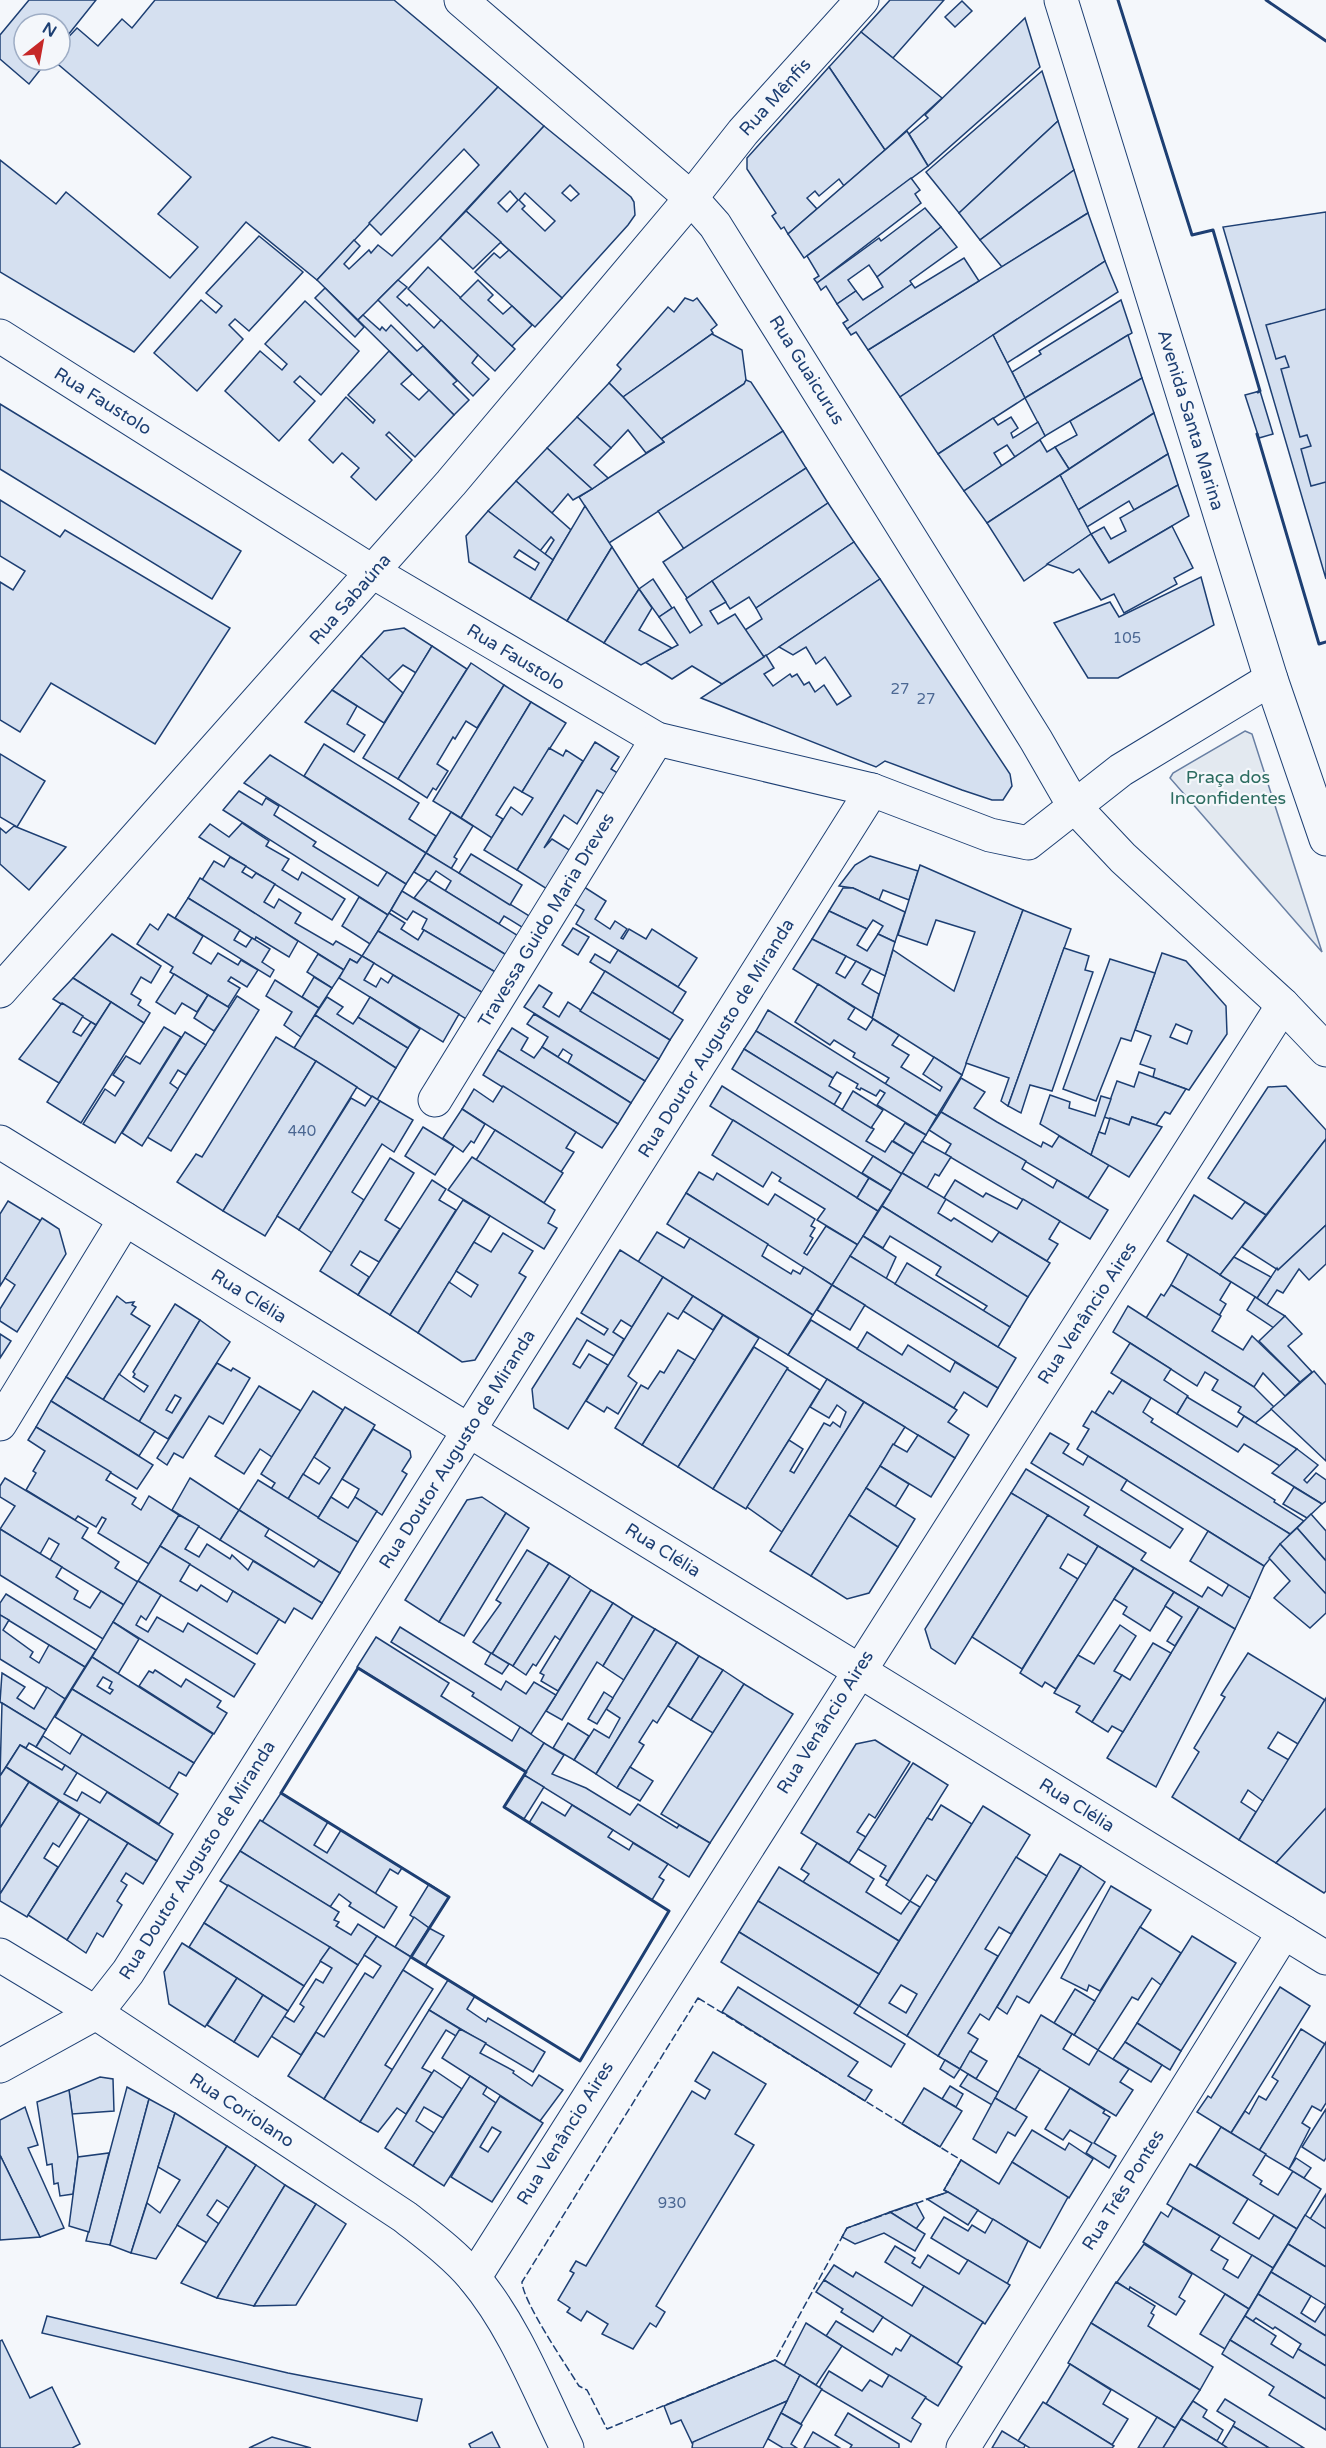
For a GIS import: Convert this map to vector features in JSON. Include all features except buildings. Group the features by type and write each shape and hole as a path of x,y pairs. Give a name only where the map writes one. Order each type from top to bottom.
{"street":[{"name":"Rua Guaicurus","path":"461,0 691,198 728,244 1074,806"},
{"name":"Rua Mênfis","path":"691,198 743,132 862,0"},
{"name":"Avenida Santa Marina","path":"1061,0 1271,679 1326,839"},
{"name":"Rua Sabaúna","path":"0,991 373,573 691,198"},
{"name":"Rua Faustolo","path":"0,336 373,573 657,739 872,790 990,835 1028,843 1074,806"},
{"path":"1271,679 1121,770 1074,806 1123,858 1283,1005 1326,1050"},
{"name":"Travessa Guido Maria Dreves","path":"435,1100 657,739"},
{"name":"Rua Doutor Augusto de Miranda","path":"0,2066 96,2013 128,1972 872,790"},
{"name":"Rua Venâncio Aires","path":"474,2278 858,1670 1283,1005"},
{"name":"Rua Clélia","path":"0,1142 1326,1958"},
{"path":"0,1424 125,1219"},
{"name":"Rua Três Pontes","path":"963,2448 1284,1932"},
{"name":"Rua Coriolano","path":"0,1955 96,2013 405,2217 441,2246 474,2278"},
{"path":"474,2278 509,2329 567,2448"}],"green space":[{"name":"Praça dos Inconfidentes","path":"1245,731 1252,734 1322,952 1170,778 1173,773"}],"fence":[{"path":"698,1998 961,2160 944,2190 948,2192 847,2228 775,2360 607,2429 587,2390 579,2386 537,2318 522,2282 698,1998"}],"wall":[{"path":"1118,0 1192,235 1213,230 1260,391 1258,392"},
{"path":"1266,0 1326,41"},
{"path":"1257,434 1319,644 1326,642"},
{"path":"358,1668 526,1772 504,1807 669,1911 580,2061 411,1957 449,1897 281,1793 358,1668"}]}
